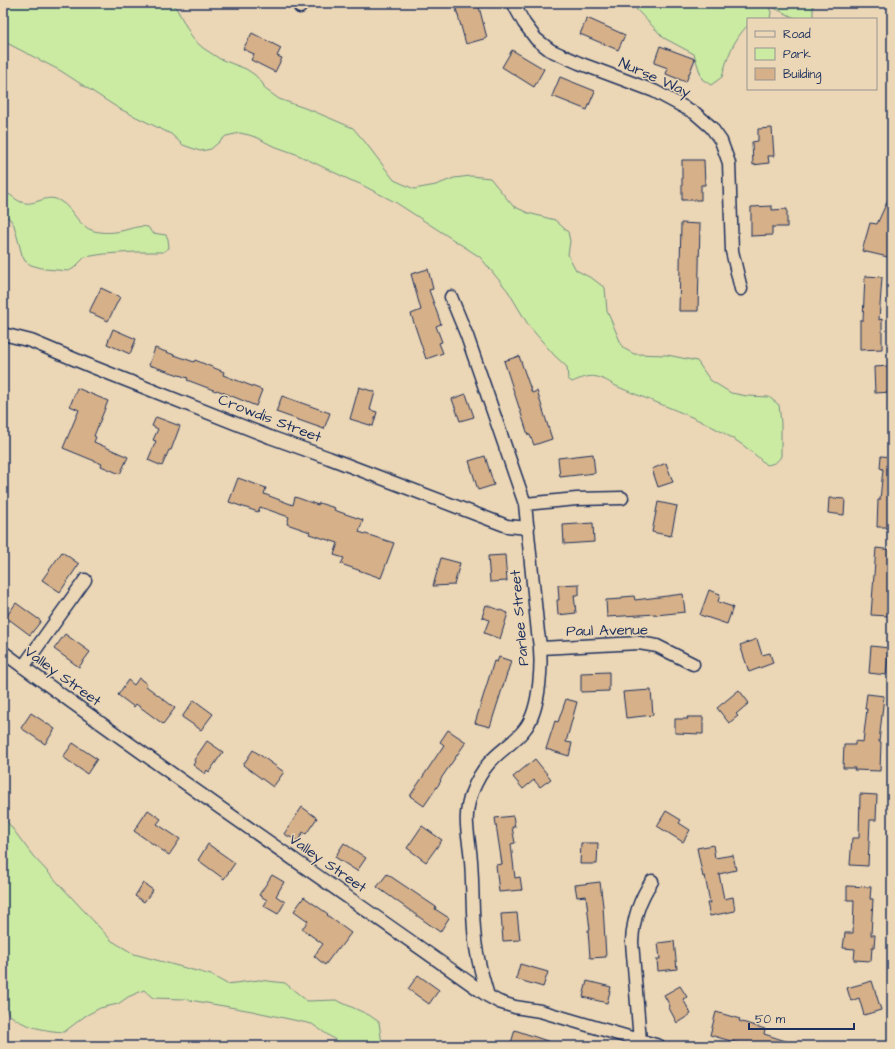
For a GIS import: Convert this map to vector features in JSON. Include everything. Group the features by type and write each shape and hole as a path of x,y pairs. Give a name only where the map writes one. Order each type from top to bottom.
{"street":[{"name":"Nurse Way","path":"514,3 524,22 536,38 550,50 654,91 695,112 711,127 721,141 729,163 732,251 741,289"},
{"name":"Parlee Street","path":"451,297 468,336 525,504 538,633 541,648 538,687 531,719 525,729 513,742 488,763 472,792 468,809 466,823 471,860 475,940 479,967 488,996"},
{"name":"Crowdis Street","path":"3,334 31,340 270,438 329,458 507,526 528,528"},
{"path":"525,504 577,499 622,498"},
{"path":"23,667 85,580"},
{"name":"Paul Avenue","path":"541,648 639,643 657,646 693,664"},
{"name":"Valley Street","path":"3,652 488,996 504,1004 540,1010 659,1046"},
{"path":"640,1041 632,930 638,906 652,881"}],"green space":[{"path":"3,3 173,3 193,39 203,48 220,59 246,69 255,75 263,84 265,89 279,99 313,111 353,128 394,180 414,189 436,185 454,178 471,176 490,178 513,206 528,213 555,220 568,232 570,241 568,255 576,270 593,279 605,288 607,311 623,348 634,354 667,355 697,361 710,380 731,393 747,396 769,397 779,405 781,423 781,456 779,460 766,465 751,451 715,428 616,386 604,379 590,376 572,382 568,379 567,367 554,355 529,326 508,291 480,257 395,202 296,154 271,145 258,138 240,133 226,136 211,149 200,151 183,145 171,134 118,108 61,71 3,41"},
{"path":"641,3 813,3 813,18 795,18 768,5 771,12 770,18 747,18 747,26 738,37 731,50 722,77 711,85 702,79 694,54 664,38 636,9"},
{"path":"3,192 25,203 51,198 60,201 69,208 83,225 94,231 111,232 138,227 148,227 152,233 166,235 169,248 163,252 135,252 85,257 69,271 45,269 31,265 25,261 22,255 14,225 10,219 3,214"},
{"path":"3,816 33,856 112,941 134,954 211,975 227,984 259,980 285,983 307,1001 336,1000 369,1015 379,1022 381,1046 344,1046 312,1024 252,1011 184,999 153,998 144,990 128,997 118,1004 100,1008 85,1016 64,1032 36,1028 22,1023 10,1015 3,1000"}],"building":[{"path":"464,3 478,3 487,38 466,44 455,5"},
{"path":"587,18 625,35 618,50 580,34"},
{"path":"252,33 281,48 277,56 282,58 275,72 251,60 254,54 243,49"},
{"path":"660,46 695,59 686,82 666,74 668,68 654,63"},
{"path":"512,50 544,69 534,87 502,67"},
{"path":"560,77 595,91 587,110 552,96"},
{"path":"772,128 774,156 768,156 769,163 753,165 752,142 758,141 758,129"},
{"path":"682,160 704,160 705,185 701,185 701,200 682,200"},
{"path":"892,191 892,242 888,257 862,251 870,223 877,224"},
{"path":"772,206 772,210 787,209 787,227 772,227 772,235 751,236 751,207"},
{"path":"681,223 700,224 698,311 679,311"},
{"path":"428,269 433,289 429,290 441,324 436,326 442,342 439,343 443,353 426,359 411,314 421,310 411,274"},
{"path":"865,276 882,277 879,320 882,319 882,349 860,350 860,320 863,320"},
{"path":"101,288 120,297 108,321 89,312"},
{"path":"113,329 136,339 130,354 107,344"},
{"path":"155,348 194,362 195,360 224,372 223,375 262,390 256,406 217,390 216,391 187,380 188,378 149,365"},
{"path":"519,356 532,393 537,391 552,439 534,445 530,435 528,435 504,361"},
{"path":"891,366 892,392 875,393 874,367"},
{"path":"359,387 375,392 370,410 377,412 373,426 350,419"},
{"path":"77,388 108,401 94,436 96,437 94,442 128,457 120,474 101,466 102,464 63,448 79,410 70,406"},
{"path":"466,394 474,417 460,421 452,399"},
{"path":"282,396 330,413 324,429 276,412"},
{"path":"156,417 180,426 171,450 169,450 162,466 148,460 156,441 153,440 158,429 152,426"},
{"path":"593,454 595,473 560,477 558,458"},
{"path":"485,456 494,485 478,490 469,461"},
{"path":"881,456 892,457 892,527 877,527 878,500 880,500 883,469 880,468"},
{"path":"666,463 673,482 658,487 652,469"},
{"path":"238,478 266,488 264,494 293,505 295,497 318,505 319,503 335,508 334,510 363,520 359,532 394,543 381,578 341,564 344,558 334,555 338,543 309,534 310,532 287,524 289,517 260,507 258,512 229,502"},
{"path":"829,498 845,499 844,515 828,513"},
{"path":"658,502 677,506 671,536 652,532"},
{"path":"593,523 594,542 564,544 563,525"},
{"path":"876,548 892,550 888,616 871,615"},
{"path":"62,552 79,564 60,592 42,580"},
{"path":"505,555 507,581 490,582 488,556"},
{"path":"441,558 460,563 454,585 433,586"},
{"path":"579,584 579,595 574,595 576,613 558,615 558,585"},
{"path":"709,590 720,594 718,602 733,607 727,624 700,615"},
{"path":"683,594 685,612 607,617 606,600 622,599 622,597 634,596 635,600"},
{"path":"16,603 41,621 30,635 6,617"},
{"path":"486,605 508,613 500,639 484,633 489,620 482,617"},
{"path":"65,634 90,652 79,667 54,649"},
{"path":"757,639 762,655 770,653 773,663 749,672 740,645"},
{"path":"871,646 889,648 886,675 869,673"},
{"path":"499,657 511,661 490,727 475,723 494,661 497,662"},
{"path":"609,672 609,691 581,692 581,673"},
{"path":"139,678 147,684 146,686 175,708 163,724 136,704 134,707 118,695 128,680 134,685"},
{"path":"651,690 653,715 626,718 623,692"},
{"path":"739,690 749,703 736,714 738,716 729,723 717,708"},
{"path":"867,694 884,696 879,742 881,742 880,771 843,768 844,745 855,745 855,741 863,742 867,709 865,709"},
{"path":"566,699 577,702 566,742 572,743 569,756 546,749 555,721 558,722"},
{"path":"194,700 213,714 201,730 182,717"},
{"path":"31,713 55,729 45,744 21,728"},
{"path":"687,717 703,717 703,734 675,733 675,719 688,719"},
{"path":"448,730 466,742 424,806 410,796 444,745 440,742"},
{"path":"207,741 223,752 209,772 207,770 205,774 193,765 195,762 194,760"},
{"path":"73,743 97,759 87,774 63,757"},
{"path":"253,750 284,772 273,787 243,765"},
{"path":"535,759 551,779 540,787 534,780 523,789 513,777"},
{"path":"860,794 877,795 876,820 870,820 868,866 850,865 852,838 859,838"},
{"path":"302,807 317,818 306,834 303,832 298,841 284,834"},
{"path":"148,810 161,819 157,824 180,839 169,855 134,831"},
{"path":"666,811 681,820 679,823 690,830 683,842 657,826"},
{"path":"513,816 515,827 512,827 515,843 511,844 515,878 520,877 522,890 499,892 496,865 502,864 495,818"},
{"path":"422,826 442,840 426,862 407,848"},
{"path":"344,843 366,858 357,871 335,857"},
{"path":"581,843 598,843 597,864 580,864"},
{"path":"208,844 235,863 224,879 198,860"},
{"path":"713,845 715,858 733,855 736,870 719,874 724,899 733,897 735,911 710,916 707,903 710,903 705,876 703,877 697,848"},
{"path":"387,874 436,907 435,909 449,918 440,932 377,887"},
{"path":"272,875 284,882 276,896 285,902 278,914 264,906 267,900 259,895"},
{"path":"600,882 606,957 590,958 588,930 590,930 586,896 577,897 575,885"},
{"path":"143,883 153,890 144,902 135,896"},
{"path":"847,886 871,887 870,899 873,899 871,935 875,935 871,961 854,960 855,949 843,948 845,933 853,933 854,900 847,900"},
{"path":"304,897 351,933 325,965 314,956 323,944 302,929 308,921 294,911"},
{"path":"517,913 520,940 503,941 501,914"},
{"path":"674,941 677,969 658,971 657,959 660,959 658,943"},
{"path":"520,964 548,972 543,987 516,979"},
{"path":"418,975 439,990 429,1004 408,989"},
{"path":"587,981 611,987 607,1003 583,997"},
{"path":"872,981 881,1010 864,1015 859,998 851,1001 847,988"},
{"path":"680,986 687,997 683,999 691,1014 677,1023 664,995"},
{"path":"716,1012 740,1019 739,1021 765,1029 764,1034 795,1044 795,1046 748,1046 710,1035"},
{"path":"515,1030 556,1044 555,1046 510,1046"}]}
